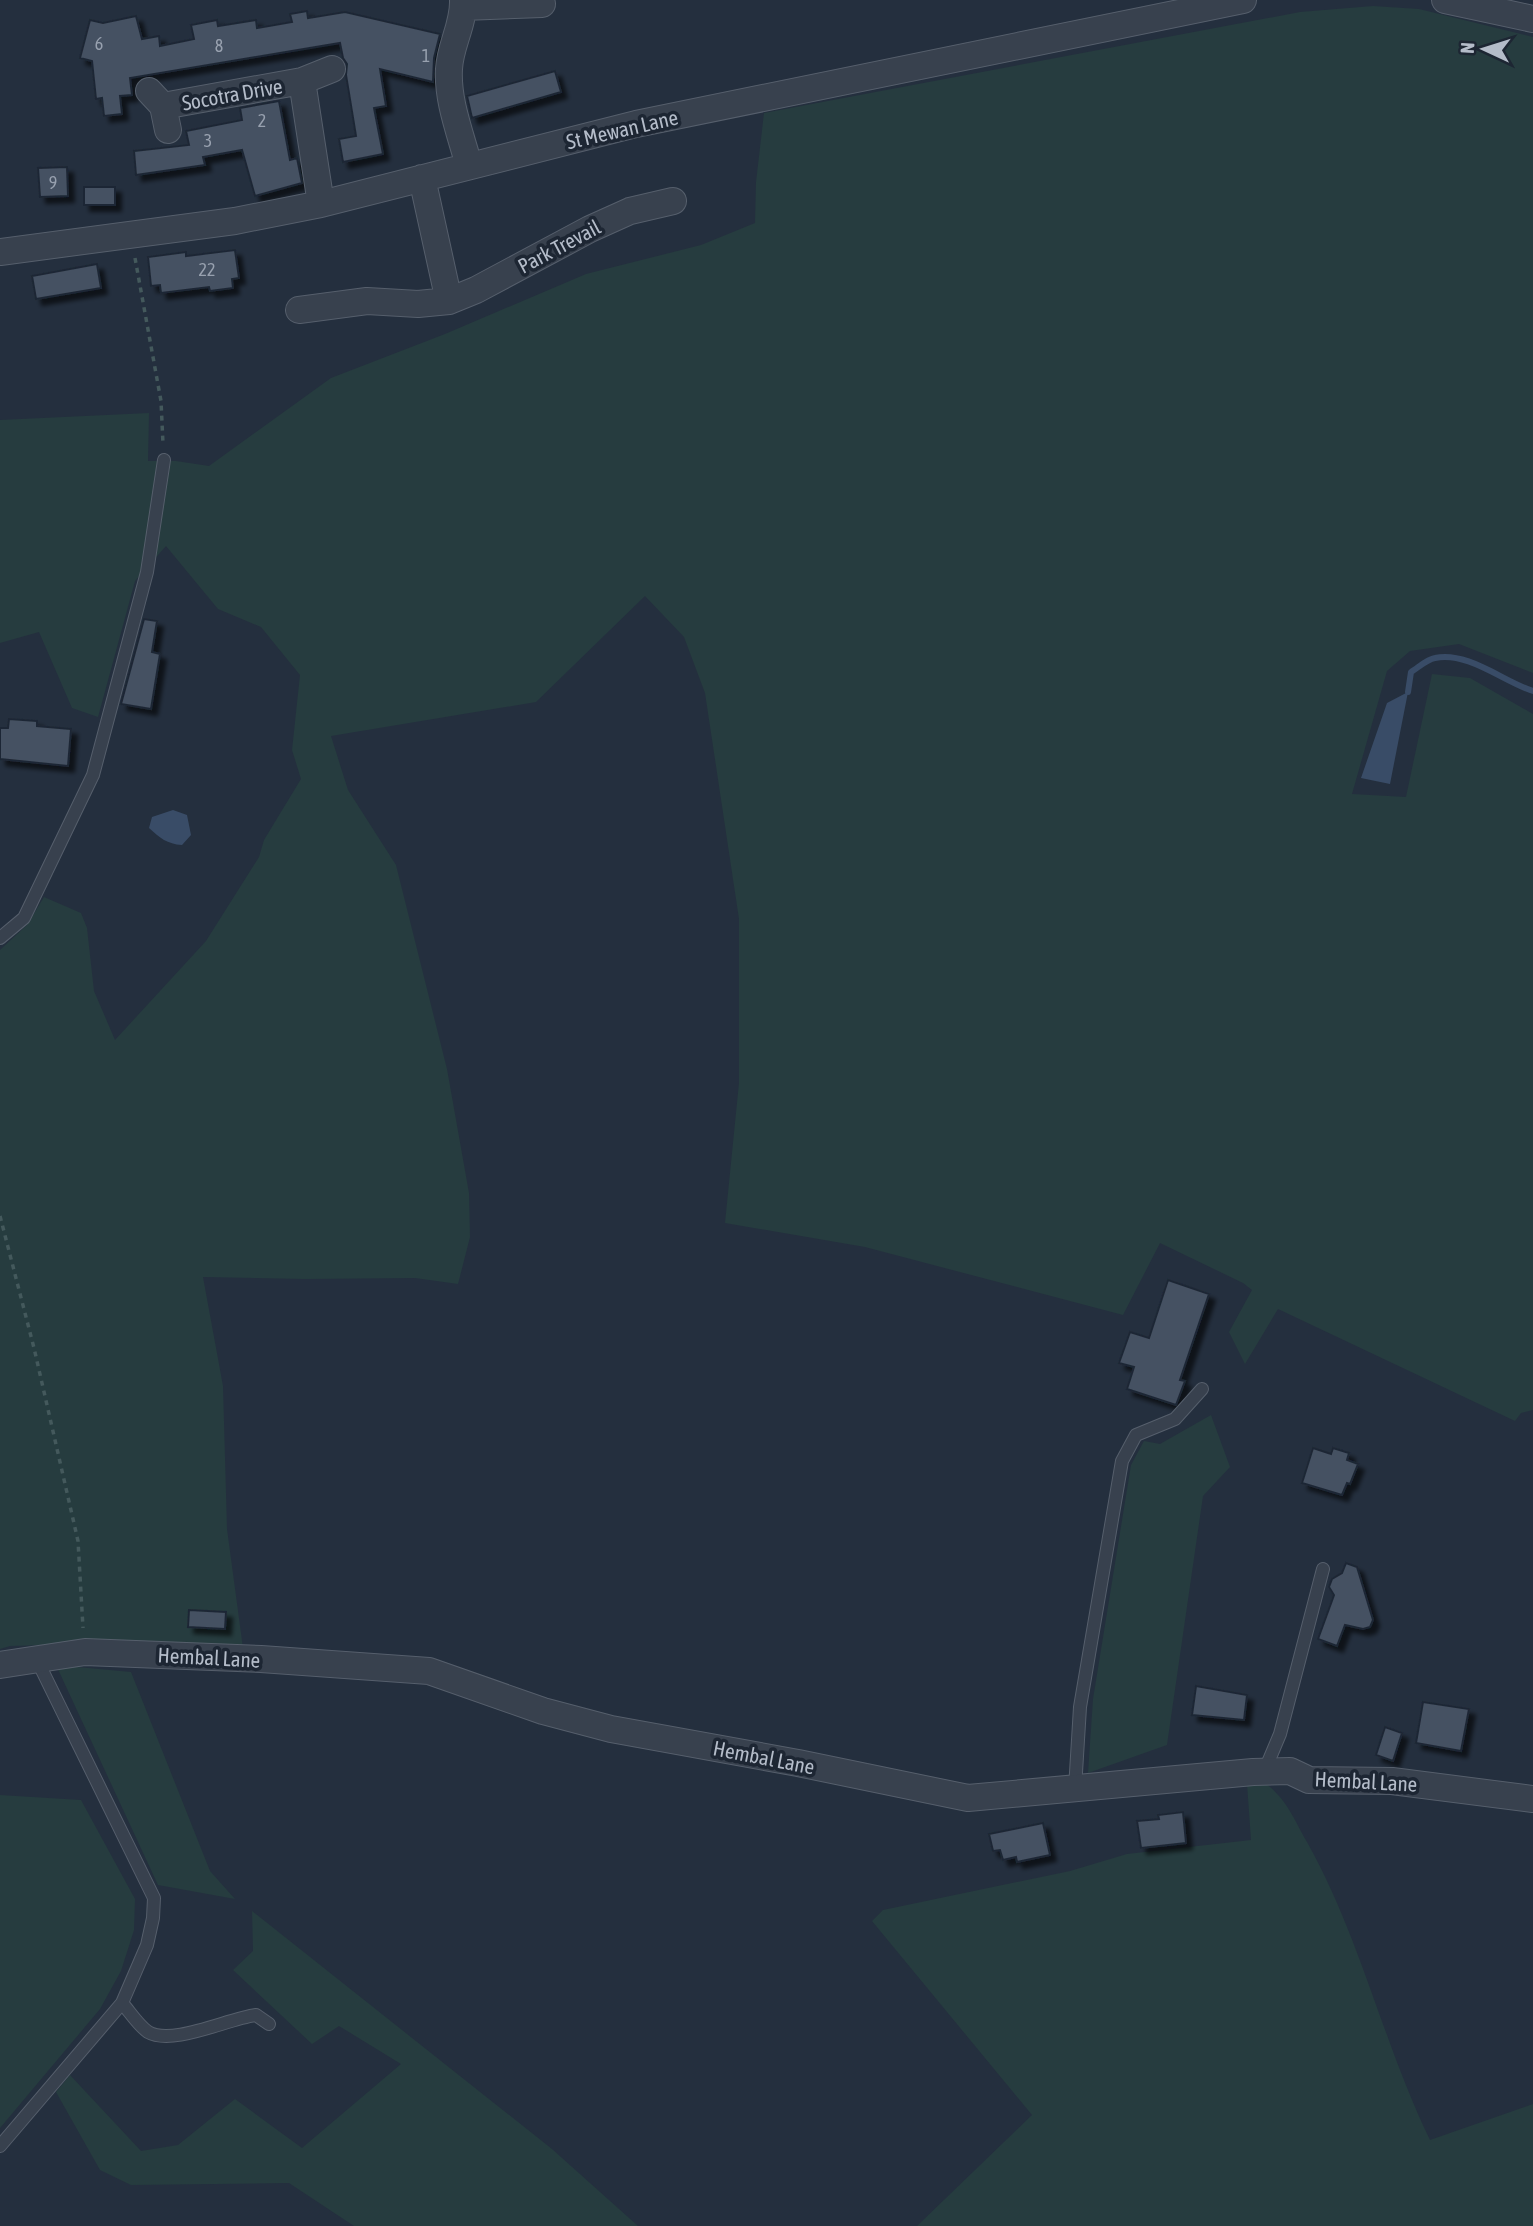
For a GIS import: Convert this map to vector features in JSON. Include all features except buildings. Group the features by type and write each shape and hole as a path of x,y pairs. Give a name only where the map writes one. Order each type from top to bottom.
{"street":[{"name":"St Mewan Lane","path":"0,252 235,221 321,204 636,124 1243,0"},
{"path":"1445,0 1533,19"},
{"path":"469,166 450,96 449,71 462,21 463,4 542,4"},
{"path":"302,81 332,69"},
{"name":"Socotra Drive","path":"160,109 302,81 321,204"},
{"path":"422,178 449,301"},
{"name":"Park Trevail","path":"299,310 367,301 418,304 449,301 476,290 630,211 673,201"},
{"name":"Hembal Lane","path":"0,1665 85,1652 261,1659 429,1671 543,1712 611,1729 798,1763 968,1798 1290,1771 1309,1780 1392,1781 1533,1798"}],"lane":[{"path":"0,938 24,918 93,775 147,572 164,460"},
{"path":"1074,1789 1080,1707 1122,1461 1136,1435 1175,1419 1202,1389"},
{"path":"1264,1772 1280,1734 1322,1569"},
{"path":"0,2146 121,2003 147,1945 153,1918 154,1898 36,1658"},
{"path":"121,2003 146,2031 161,2038 176,2037 237,2018 256,2015 269,2024"}],"path":[{"path":"131,236 161,401 164,460"},
{"path":"0,1216 34,1348 78,1541 83,1631"}],"green space":[{"path":"1373,6 1419,9 1533,37 1533,673 1459,644 1410,651 1387,671 1352,794 1406,797 1432,674 1470,678 1533,714 1533,1410 1521,1413 1515,1421 1278,1309 1245,1364 1229,1332 1252,1290 1243,1283 1160,1243 1123,1315 865,1247 725,1223 739,1083 739,919 705,693 684,637 645,596 536,702 331,736 348,790 396,865 447,1069 469,1193 470,1237 458,1284 415,1278 203,1277 223,1386 227,1529 243,1648 90,1644 10,1646 0,1649 0,950 27,925 44,897 81,913 87,928 94,991 115,1040 206,941 259,857 264,840 301,779 292,750 300,675 261,627 218,609 166,546 135,581 98,717 72,708 39,632 0,643 0,420 149,413 148,461 176,461 209,466 331,378 445,334 586,274 701,245 755,223 756,182 764,113 1300,12"},
{"path":"1211,1415 1230,1467 1203,1496 1167,1745 1088,1773 1093,1699 1131,1465 1144,1441 1160,1444"},
{"path":"56,1665 131,1672 210,1871 235,1899 158,1885"},
{"path":"1264,1782 1289,1809 1326,1878 1357,1952 1398,2066 1430,2140 1533,2104 1533,2226 917,2226 1032,2115 872,1921 883,1910 1070,1871 1127,1854 1251,1840 1247,1784"},
{"path":"0,1795 81,1800 135,1899 134,1930 121,1971 100,2009 0,2128"},
{"path":"252,1911 552,2149 638,2226 354,2226 289,2183 131,2185 100,2170 56,2092 70,2075 141,2151 178,2145 235,2099 302,2148 401,2064 339,2026 312,2044 233,1970 253,1951"}],"water":[{"path":"1408,692 1390,784 1361,778 1387,703"},
{"path":"173,810 187,815 191,835 182,845 164,840 149,828 152,817"}],"waterway":[{"path":"1408,692 1411,672 1432,659 1447,657 1486,668 1533,691"}]}
